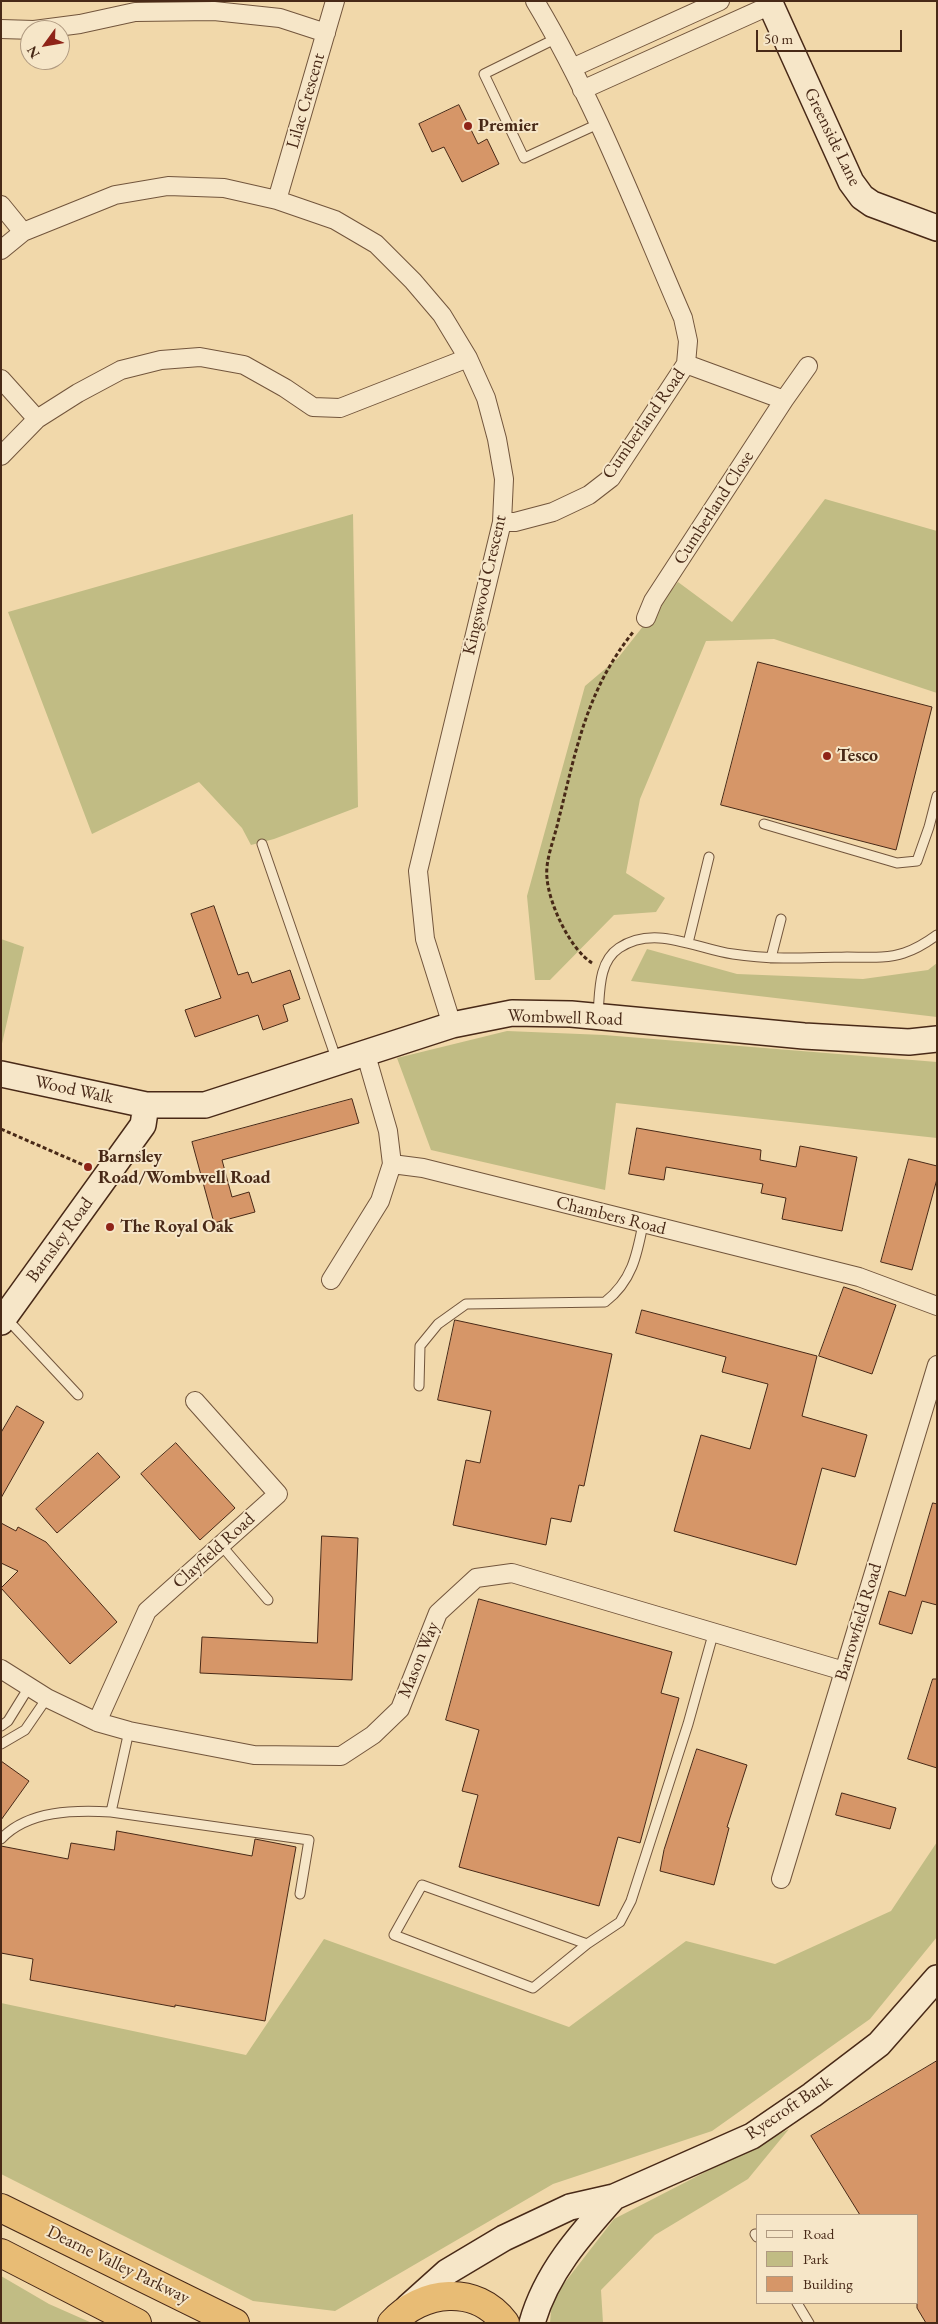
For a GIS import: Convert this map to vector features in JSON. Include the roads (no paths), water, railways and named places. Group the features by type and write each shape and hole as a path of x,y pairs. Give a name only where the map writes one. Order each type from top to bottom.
{"highway":[{"name":"Dearne Valley Parkway","path":"1,2208 235,2323"},
{"path":"1,2253 137,2323"},
{"path":"398,2316 427,2298 452,2295 477,2301 499,2315 505,2323"}],"main road":[{"name":"Greenside Lane","path":"770,3 851,182 862,197 872,204 937,228"},
{"name":"Wombwell Road","path":"146,1105 205,1105 366,1055 452,1025 512,1013 598,1017 804,1036 909,1042 937,1039"},
{"name":"Wood Walk","path":"1,1074 146,1105"},
{"name":"Barnsley Road","path":"3,1319 143,1125 146,1105"},
{"name":"Ryecroft Bank","path":"398,2316 447,2272 504,2238 570,2208 614,2197 752,2136 812,2095 879,2044 937,1978"},
{"name":"Ryecroft Bank","path":"532,2323 549,2278 583,2232 614,2197"}],"street":[{"name":"Lilac Crescent","path":"277,200 335,1"},
{"name":"Cumberland Road","path":"502,522 515,522 553,512 589,495 611,478 686,364 688,341 684,318 598,124 557,38 535,1"},
{"path":"572,68 720,1"},
{"path":"582,90 770,3"},
{"path":"1,29 34,30 80,24 135,12 214,11 280,18 326,33"},
{"name":"Kingswood Crescent","path":"1,250 24,232 115,195 168,186 224,188 277,200 335,220 376,244 442,315 468,358 486,398 497,439 504,480 502,522 418,871 424,939 452,1025"},
{"path":"1,205 24,232"},
{"path":"1,456 37,419 78,393 122,370 161,360 200,357 244,365 286,388 313,407 340,408 468,358"},
{"path":"686,364 784,400"},
{"name":"Cumberland Close","path":"646,618 653,601 808,366"},
{"path":"1,379 37,419"},
{"path":"332,1280 380,1201 392,1164 388,1131 366,1055"},
{"name":"Chambers Road","path":"392,1164 423,1168 859,1277 937,1306"},
{"name":"Barrowfield Road","path":"781,1879 937,1365"},
{"name":"Clayfield Road","path":"97,1722 147,1611 278,1494 195,1401"},
{"name":"Mason Way","path":"1,1669 47,1698 97,1722 129,1731 254,1755 341,1756 373,1735 400,1709 438,1613 476,1578 512,1573 844,1671"}],"lane":[{"path":"557,38 484,74 524,158 598,124"},
{"path":"764,824 897,863 917,861 937,796"},
{"path":"262,844 338,1064"},
{"path":"688,943 709,857"},
{"path":"771,958 780,919"},
{"path":"598,1017 603,970 618,948 641,939 669,938 731,954 771,958 876,957 903,954 923,945 937,934"},
{"path":"419,1386 420,1346 438,1324 466,1304 605,1302 618,1292 635,1264 643,1224"},
{"path":"3,1319 78,1395"},
{"path":"221,1545 268,1600"},
{"path":"587,1944 422,1885 394,1935 533,1988 587,1944 620,1922 631,1901 688,1724 714,1632"},
{"path":"1,1726 8,1721 29,1687"},
{"path":"1,1744 25,1730 47,1698"},
{"path":"111,1812 129,1731"},
{"path":"1,1839 10,1830 35,1818 79,1810 111,1812 309,1840 300,1894"},
{"path":"798,2304 809,2323"}],"place":[{"name":"Premier","path":"468,126"},
{"name":"Tesco","path":"827,756"},
{"name":"Barnsley Road/Wombwell Road","path":"88,1167"},
{"name":"The Royal Oak","path":"110,1227"}]}
